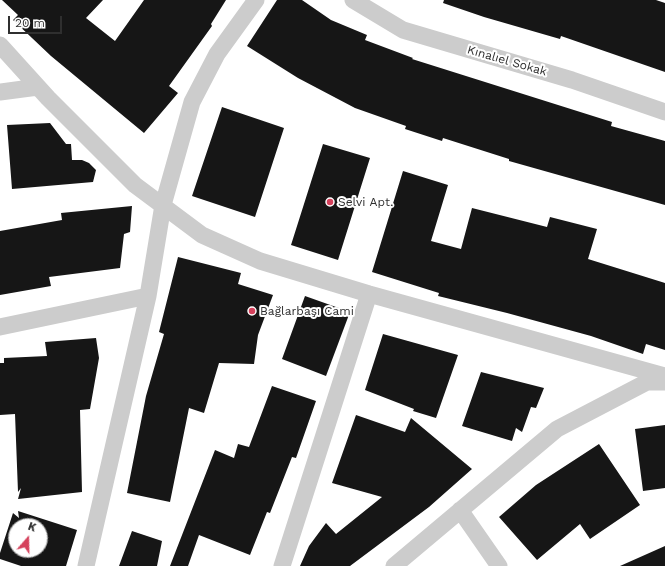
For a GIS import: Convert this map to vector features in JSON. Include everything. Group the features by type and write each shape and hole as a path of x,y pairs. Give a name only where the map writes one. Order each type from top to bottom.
{"street":[{"path":"86,566 148,296 163,205 192,102 217,54 256,0"},
{"name":"Kınalıel Sokak","path":"353,0 403,30 572,80 665,112"},
{"path":"0,46 38,87 135,185 202,235 260,261 369,294 665,376"},
{"path":"0,92 38,87"},
{"path":"282,566 369,294"},
{"path":"0,327 148,296"},
{"path":"394,566 557,429 647,382 665,382"},
{"path":"460,510 499,566"}],"building":[{"path":"2,0 103,0 86,18 115,41 144,0 226,0 211,24 212,26 169,86 178,93 144,133 51,56 13,20 18,15"},
{"path":"277,0 302,0 331,20 367,35 365,40 413,58 412,59 612,122 611,126 665,141 665,205 509,161 509,159 443,138 442,141 405,129 406,126 355,108 298,78 247,46"},
{"path":"444,0 656,0 665,3 665,72 561,36 560,39 484,17 443,3"},
{"path":"222,107 284,128 255,217 192,196"},
{"path":"50,123 66,144 71,144 72,160 82,160 89,163 96,170 93,182 12,189 7,125"},
{"name":"Selvi Apt.","path":"323,144 370,158 338,260 291,245"},
{"path":"403,171 448,185 431,241 461,249 472,208 547,227 550,217 597,229 588,259 665,283 665,350 646,344 643,354 591,336 438,296 439,293 372,272"},
{"path":"132,206 130,232 124,234 120,268 49,277 51,286 0,295 0,231 62,220 61,213"},
{"path":"178,257 241,273 238,284 273,295 258,335 254,364 219,363 204,413 189,408 170,502 127,493 146,396 164,334 159,332"},
{"path":"305,296 350,312 326,376 282,359"},
{"path":"383,334 458,355 436,418 413,411 414,409 365,390"},
{"path":"96,338 99,358 90,409 80,410 82,492 18,499 21,488 18,492 15,414 0,415 0,363 4,363 4,358 47,356 45,342"},
{"path":"481,372 544,388 536,408 531,407 522,432 516,428 512,441 462,426"},
{"path":"272,386 316,401 296,458 292,457 270,513 267,512 250,555 199,535 188,566 170,566 215,450 234,458 238,444 249,447"},
{"path":"356,415 405,432 411,418 472,469 429,507 350,566 300,566 309,546 326,523 336,534 382,497 332,483"},
{"path":"665,425 665,488 643,491 635,429"},
{"path":"599,444 640,505 590,539 580,524 537,560 499,517 536,485"},
{"path":"18,511 40,518 19,518"},
{"path":"13,513 19,518 11,518"},
{"path":"48,521 77,530 66,566 21,566 0,559 0,553 8,528 8,558 48,558"},
{"path":"132,531 162,541 157,566 119,566"},
{"path":"665,546 665,566 620,566"}],"place":[{"name":"Selvi Apt.","path":"330,202"},
{"name":"Bağlarbaşı Cami","path":"252,311"}]}
